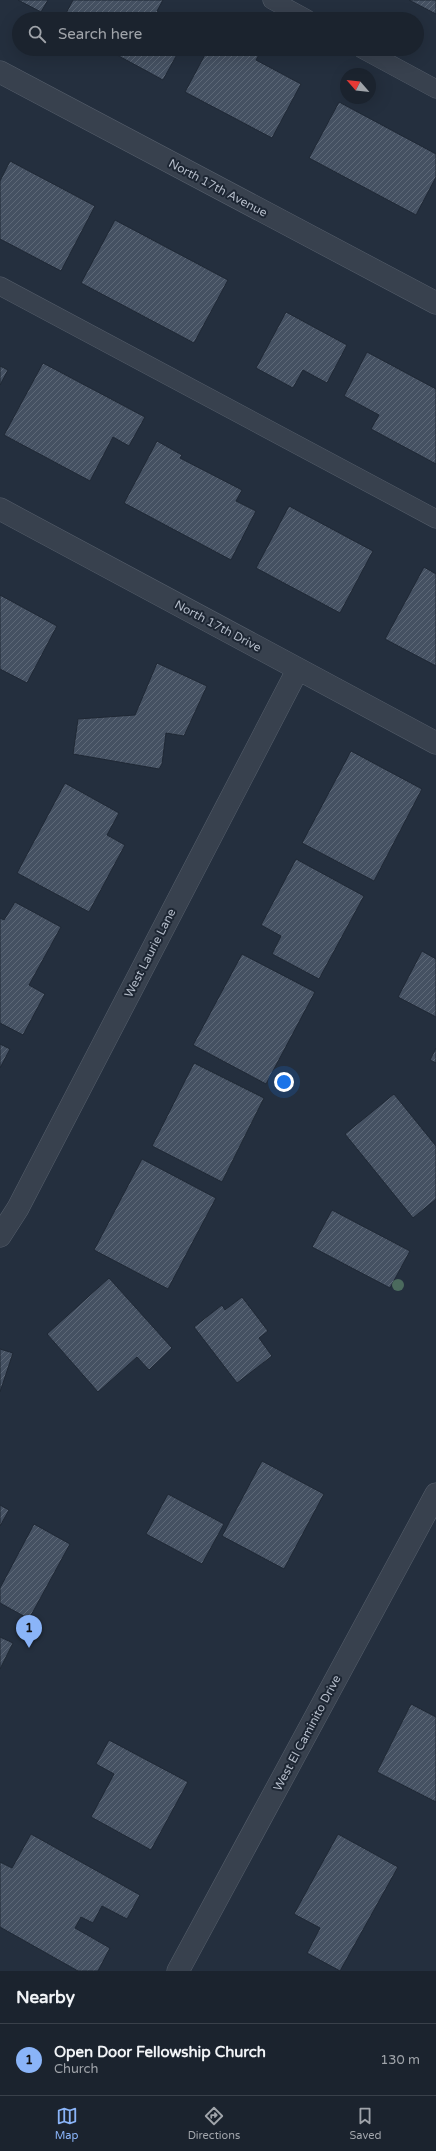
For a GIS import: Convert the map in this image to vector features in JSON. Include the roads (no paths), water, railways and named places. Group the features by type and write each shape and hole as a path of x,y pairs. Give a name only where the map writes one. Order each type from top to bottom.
{"street":[{"name":"North 17th Avenue","path":"0,72 436,303"},
{"name":"North 17th Drive","path":"0,509 436,743"},
{"name":"West Laurie Lane","path":"0,1236 18,1208 298,669"},
{"name":"West El Caminito Drive","path":"178,1971 436,1494"}],"lane":[{"path":"272,0 294,12"},
{"path":"375,56 436,89"},
{"path":"0,286 436,519"}],"place":[{"name":"Open Door Fellowship Church","path":"29,1648"}]}
